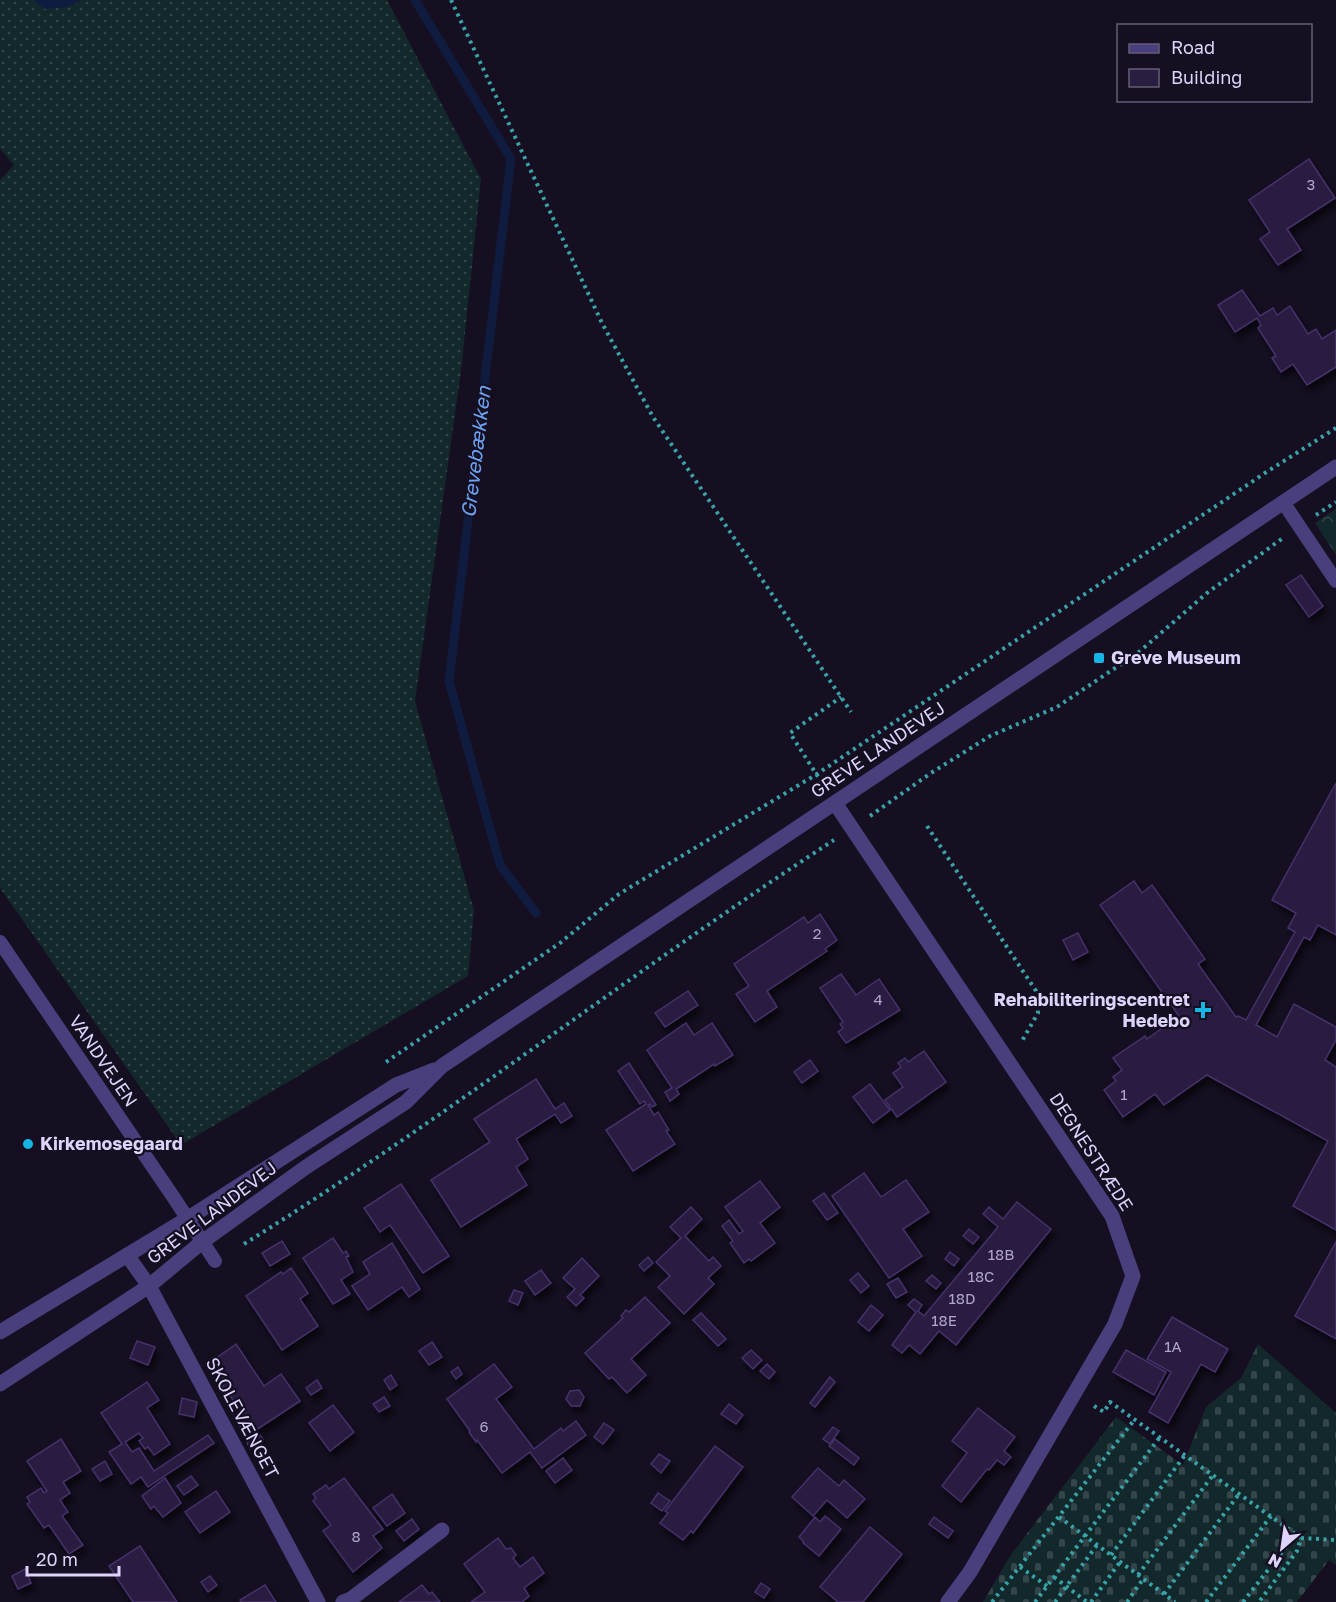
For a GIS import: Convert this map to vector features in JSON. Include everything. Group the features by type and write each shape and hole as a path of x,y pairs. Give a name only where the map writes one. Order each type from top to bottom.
{"street":[{"name":"GREVE LANDEVEJ","path":"0,1384 149,1286 202,1242 306,1167 406,1102 442,1066 1336,467"},
{"name":"DEGNESTRÆDE","path":"835,803 1112,1216 1133,1276 1115,1324 970,1572 948,1602"},
{"name":"GREVE LANDEVEJ","path":"0,1332 187,1219 396,1085 442,1066"},
{"name":"SKOLEVÆNGET","path":"127,1255 149,1286 318,1602"},
{"path":"343,1602 351,1599 442,1530"}],"lane":[{"path":"1283,502 1336,581"},
{"name":"VANDVEJEN","path":"0,942 215,1261"}],"path":[{"path":"451,0 602,323 653,417 851,712"},
{"path":"384,1063 560,943 619,894 817,774 1265,473 1336,428"},
{"path":"215,1261 310,1203 522,1057 760,888 931,773 990,736 1057,707 1139,652 1207,592 1336,502"},
{"path":"835,803 790,733 841,697"},
{"path":"927,826 1036,991 1038,1013 1009,1062"},
{"path":"1074,1394 1104,1412 1110,1402 1301,1538 1336,1540"},
{"path":"992,1602 1135,1419"},
{"path":"1035,1602 1160,1437"},
{"path":"1111,1555 1185,1455"},
{"path":"1138,1575 1213,1475"},
{"path":"1164,1602 1166,1595 1239,1493"},
{"path":"1206,1602 1271,1516"},
{"path":"1059,1517 1175,1602"},
{"path":"1243,1602 1296,1534"},
{"path":"1258,1602 1297,1551 1301,1538"},
{"path":"1054,1602 1097,1545"},
{"path":"1054,1577 1089,1602 1120,1562"},
{"path":"1020,1567 1047,1586"},
{"path":"1127,1602 1143,1579"}],"green space":[{"path":"0,0 387,0 481,179 461,371 415,701 474,910 468,976 181,1145 0,888 0,180 14,165 0,149"},
{"path":"1336,509 1336,555 1315,523"},
{"path":"1258,1344 1336,1413 1336,1565 1329,1560 1297,1602 983,1602 1010,1556 1116,1417 1183,1465 1206,1407 1241,1378"}],"water":[{"path":"33,0 81,0 69,6 45,9"}],"building":[{"path":"1309,159 1335,198 1287,229 1301,250 1278,265 1260,239 1270,232 1249,200"},
{"path":"1242,290 1260,316 1273,308 1277,315 1290,306 1308,334 1316,329 1322,339 1336,330 1336,367 1307,385 1293,364 1281,372 1272,358 1276,356 1258,328 1261,325 1257,318 1235,332 1218,305"},
{"path":"1301,575 1323,606 1309,617 1286,585"},
{"name":"Rehabiliteringscentret Hedebo","path":"1336,783 1336,935 1318,925 1310,940 1304,937 1256,1025 1277,1037 1294,1004 1336,1027 1336,1040 1325,1060 1336,1067 1336,1230 1293,1206 1328,1141 1207,1075 1164,1105 1155,1094 1123,1117 1104,1090 1116,1081 1113,1077 1122,1070 1113,1058 1145,1036 1147,1039 1179,1016 1100,905 1134,881 1142,893 1152,885 1205,959 1198,964 1236,1017 1246,1020 1295,932 1288,928 1296,913 1272,900"},
{"path":"820,914 837,940 825,949 827,951 767,991 777,1007 755,1022 736,994 749,986 734,964 804,917 808,923"},
{"path":"1078,933 1088,952 1073,960 1063,940"},
{"path":"841,974 856,995 879,979 900,1010 846,1043 838,1032 843,1028 840,1024 843,1022 820,988"},
{"path":"688,991 698,1005 665,1027 655,1013"},
{"path":"686,1023 694,1035 712,1023 733,1055 715,1066 714,1064 676,1089 679,1094 670,1101 665,1092 672,1088 647,1050"},
{"path":"924,1051 946,1082 897,1117 885,1100 903,1087 893,1073 901,1067 898,1063 905,1058 908,1062"},
{"path":"810,1060 818,1071 802,1083 794,1072"},
{"path":"629,1063 656,1105 652,1107 648,1105 654,1115 658,1112 669,1130 666,1131 675,1144 633,1171 606,1130 646,1104 644,1101 640,1104 618,1071"},
{"path":"536,1079 555,1109 564,1103 572,1116 561,1123 555,1114 516,1139 528,1159 516,1167 527,1185 461,1227 431,1180 490,1142 474,1119"},
{"path":"870,1084 890,1110 873,1123 853,1097"},
{"path":"864,1173 881,1197 906,1180 929,1212 903,1229 922,1256 889,1278 832,1196"},
{"path":"760,1181 780,1207 760,1223 775,1243 751,1261 749,1259 744,1263 730,1243 733,1241 722,1226 729,1220 739,1234 743,1231 725,1207"},
{"path":"401,1184 449,1256 423,1273 390,1225 380,1232 364,1208"},
{"path":"824,1193 838,1213 827,1220 813,1201"},
{"path":"1017,1202 1051,1229 956,1345 939,1331 920,1354 909,1345 902,1353 892,1345 916,1312 908,1305 914,1299 922,1305 918,1311 924,1316 998,1227 983,1214 989,1207 1003,1219"},
{"path":"691,1207 702,1219 685,1236 709,1261 713,1257 721,1266 708,1278 714,1284 684,1314 658,1287 670,1276 656,1262 681,1238 670,1227"},
{"path":"969,1229 979,1237 973,1244 963,1236"},
{"path":"333,1238 343,1253 346,1251 349,1256 346,1257 353,1272 341,1280 350,1294 333,1304 303,1258"},
{"path":"282,1241 290,1254 270,1266 262,1253"},
{"path":"1336,1242 1336,1339 1295,1316"},
{"path":"392,1243 420,1289 409,1297 402,1287 368,1310 352,1286 370,1274 363,1262"},
{"path":"950,1252 959,1259 954,1266 945,1259"},
{"path":"648,1257 653,1263 644,1271 639,1265"},
{"path":"582,1258 599,1276 580,1295 584,1298 576,1306 567,1297 575,1289 563,1278"},
{"path":"291,1268 308,1293 300,1299 318,1326 282,1350 246,1296 281,1272 283,1274"},
{"path":"541,1270 551,1283 535,1295 525,1281"},
{"path":"858,1273 869,1286 861,1293 850,1280"},
{"path":"932,1275 941,1283 936,1289 926,1281"},
{"path":"898,1278 907,1292 896,1298 887,1284"},
{"path":"514,1290 523,1293 518,1305 509,1301"},
{"path":"645,1297 670,1323 631,1359 646,1375 627,1393 612,1377 609,1379 585,1353 623,1318 621,1316 626,1310 629,1312"},
{"path":"871,1305 883,1315 869,1331 858,1322"},
{"path":"701,1313 726,1339 718,1346 693,1320"},
{"path":"1172,1317 1228,1349 1215,1372 1201,1364 1168,1423 1149,1412 1171,1372 1147,1359"},
{"path":"137,1341 155,1347 148,1365 130,1358"},
{"path":"432,1342 442,1357 429,1365 419,1351"},
{"path":"236,1344 264,1386 281,1374 300,1401 256,1430 263,1439 250,1449 240,1427 248,1421 221,1383 224,1380 212,1361"},
{"path":"751,1350 762,1360 753,1369 742,1358"},
{"path":"1126,1350 1166,1372 1154,1395 1113,1372"},
{"path":"494,1364 512,1387 496,1399 534,1449 561,1428 563,1431 576,1421 586,1435 542,1468 530,1452 502,1473 477,1440 476,1442 447,1399"},
{"path":"767,1364 775,1372 769,1379 760,1371"},
{"path":"458,1367 462,1374 456,1379 451,1372"},
{"path":"391,1375 397,1385 390,1390 384,1380"},
{"path":"830,1377 835,1382 815,1407 810,1403"},
{"path":"317,1380 322,1388 311,1395 306,1388"},
{"path":"147,1382 159,1400 147,1408 170,1444 154,1455 139,1441 143,1438 139,1433 125,1442 132,1452 139,1448 154,1471 208,1435 214,1443 148,1487 141,1477 131,1484 109,1452 122,1444 101,1413"},
{"path":"579,1390 584,1397 580,1406 571,1406 566,1399 570,1391"},
{"path":"384,1397 390,1406 379,1412 373,1404"},
{"path":"182,1398 197,1402 194,1417 179,1414"},
{"path":"729,1404 743,1415 736,1424 721,1414"},
{"path":"333,1405 354,1432 330,1451 309,1423"},
{"path":"978,1408 1015,1437 1004,1451 1011,1457 1004,1465 997,1460 989,1470 987,1469 961,1502 942,1486 967,1453 952,1441"},
{"path":"604,1423 614,1430 603,1444 594,1437"},
{"path":"833,1427 839,1431 830,1444 823,1439"},
{"path":"61,1439 81,1471 63,1482 70,1493 60,1500 68,1512 62,1516 83,1545 69,1554 49,1525 44,1528 27,1504 30,1502 27,1497 41,1488 44,1493 47,1491 27,1461"},
{"path":"835,1439 859,1458 854,1465 829,1446"},
{"path":"715,1446 743,1467 693,1533 691,1531 683,1540 660,1523 668,1513 665,1511"},
{"path":"659,1454 670,1461 661,1473 651,1464"},
{"path":"563,1458 572,1470 555,1483 546,1471"},
{"path":"105,1461 112,1474 100,1481 92,1469"},
{"path":"818,1468 839,1486 844,1480 865,1499 847,1518 827,1500 813,1516 792,1497"},
{"path":"191,1476 198,1485 184,1495 177,1486"},
{"path":"165,1478 181,1503 163,1517 154,1506 151,1509 142,1496"},
{"path":"344,1478 383,1529 373,1536 382,1548 353,1572 323,1531 331,1525 313,1501 316,1498 313,1494 326,1485 329,1489"},
{"path":"216,1491 230,1512 200,1533 185,1512"},
{"path":"658,1493 670,1501 662,1511 651,1503"},
{"path":"392,1494 405,1513 387,1526 373,1508"},
{"path":"825,1516 841,1529 819,1556 799,1537 815,1517 820,1522"},
{"path":"934,1517 953,1531 948,1538 929,1524"},
{"path":"412,1519 419,1529 404,1541 396,1531"},
{"path":"870,1527 902,1554 863,1602 838,1602 820,1587"},
{"path":"498,1538 506,1549 511,1548 516,1555 513,1558 520,1567 533,1557 544,1573 524,1588 529,1596 522,1602 471,1602 485,1592 464,1564"},
{"path":"140,1546 177,1602 133,1602 109,1566"},
{"path":"25,1569 31,1583 18,1589 12,1576"},
{"path":"210,1576 217,1585 208,1592 201,1582"},
{"path":"761,1583 770,1589 764,1598 755,1592"},
{"path":"265,1585 276,1602 241,1602 240,1600"},
{"path":"422,1585 440,1602 399,1602"}],"waterway":[{"name":"Grevebækken","path":"415,0 511,159 449,681 500,865 536,913"}],"place":[{"name":"Greve Museum","path":"1099,658"},
{"name":"Rehabiliteringscentret Hedebo","path":"1203,1010"},
{"name":"Kirkemosegaard","path":"28,1144"}]}
